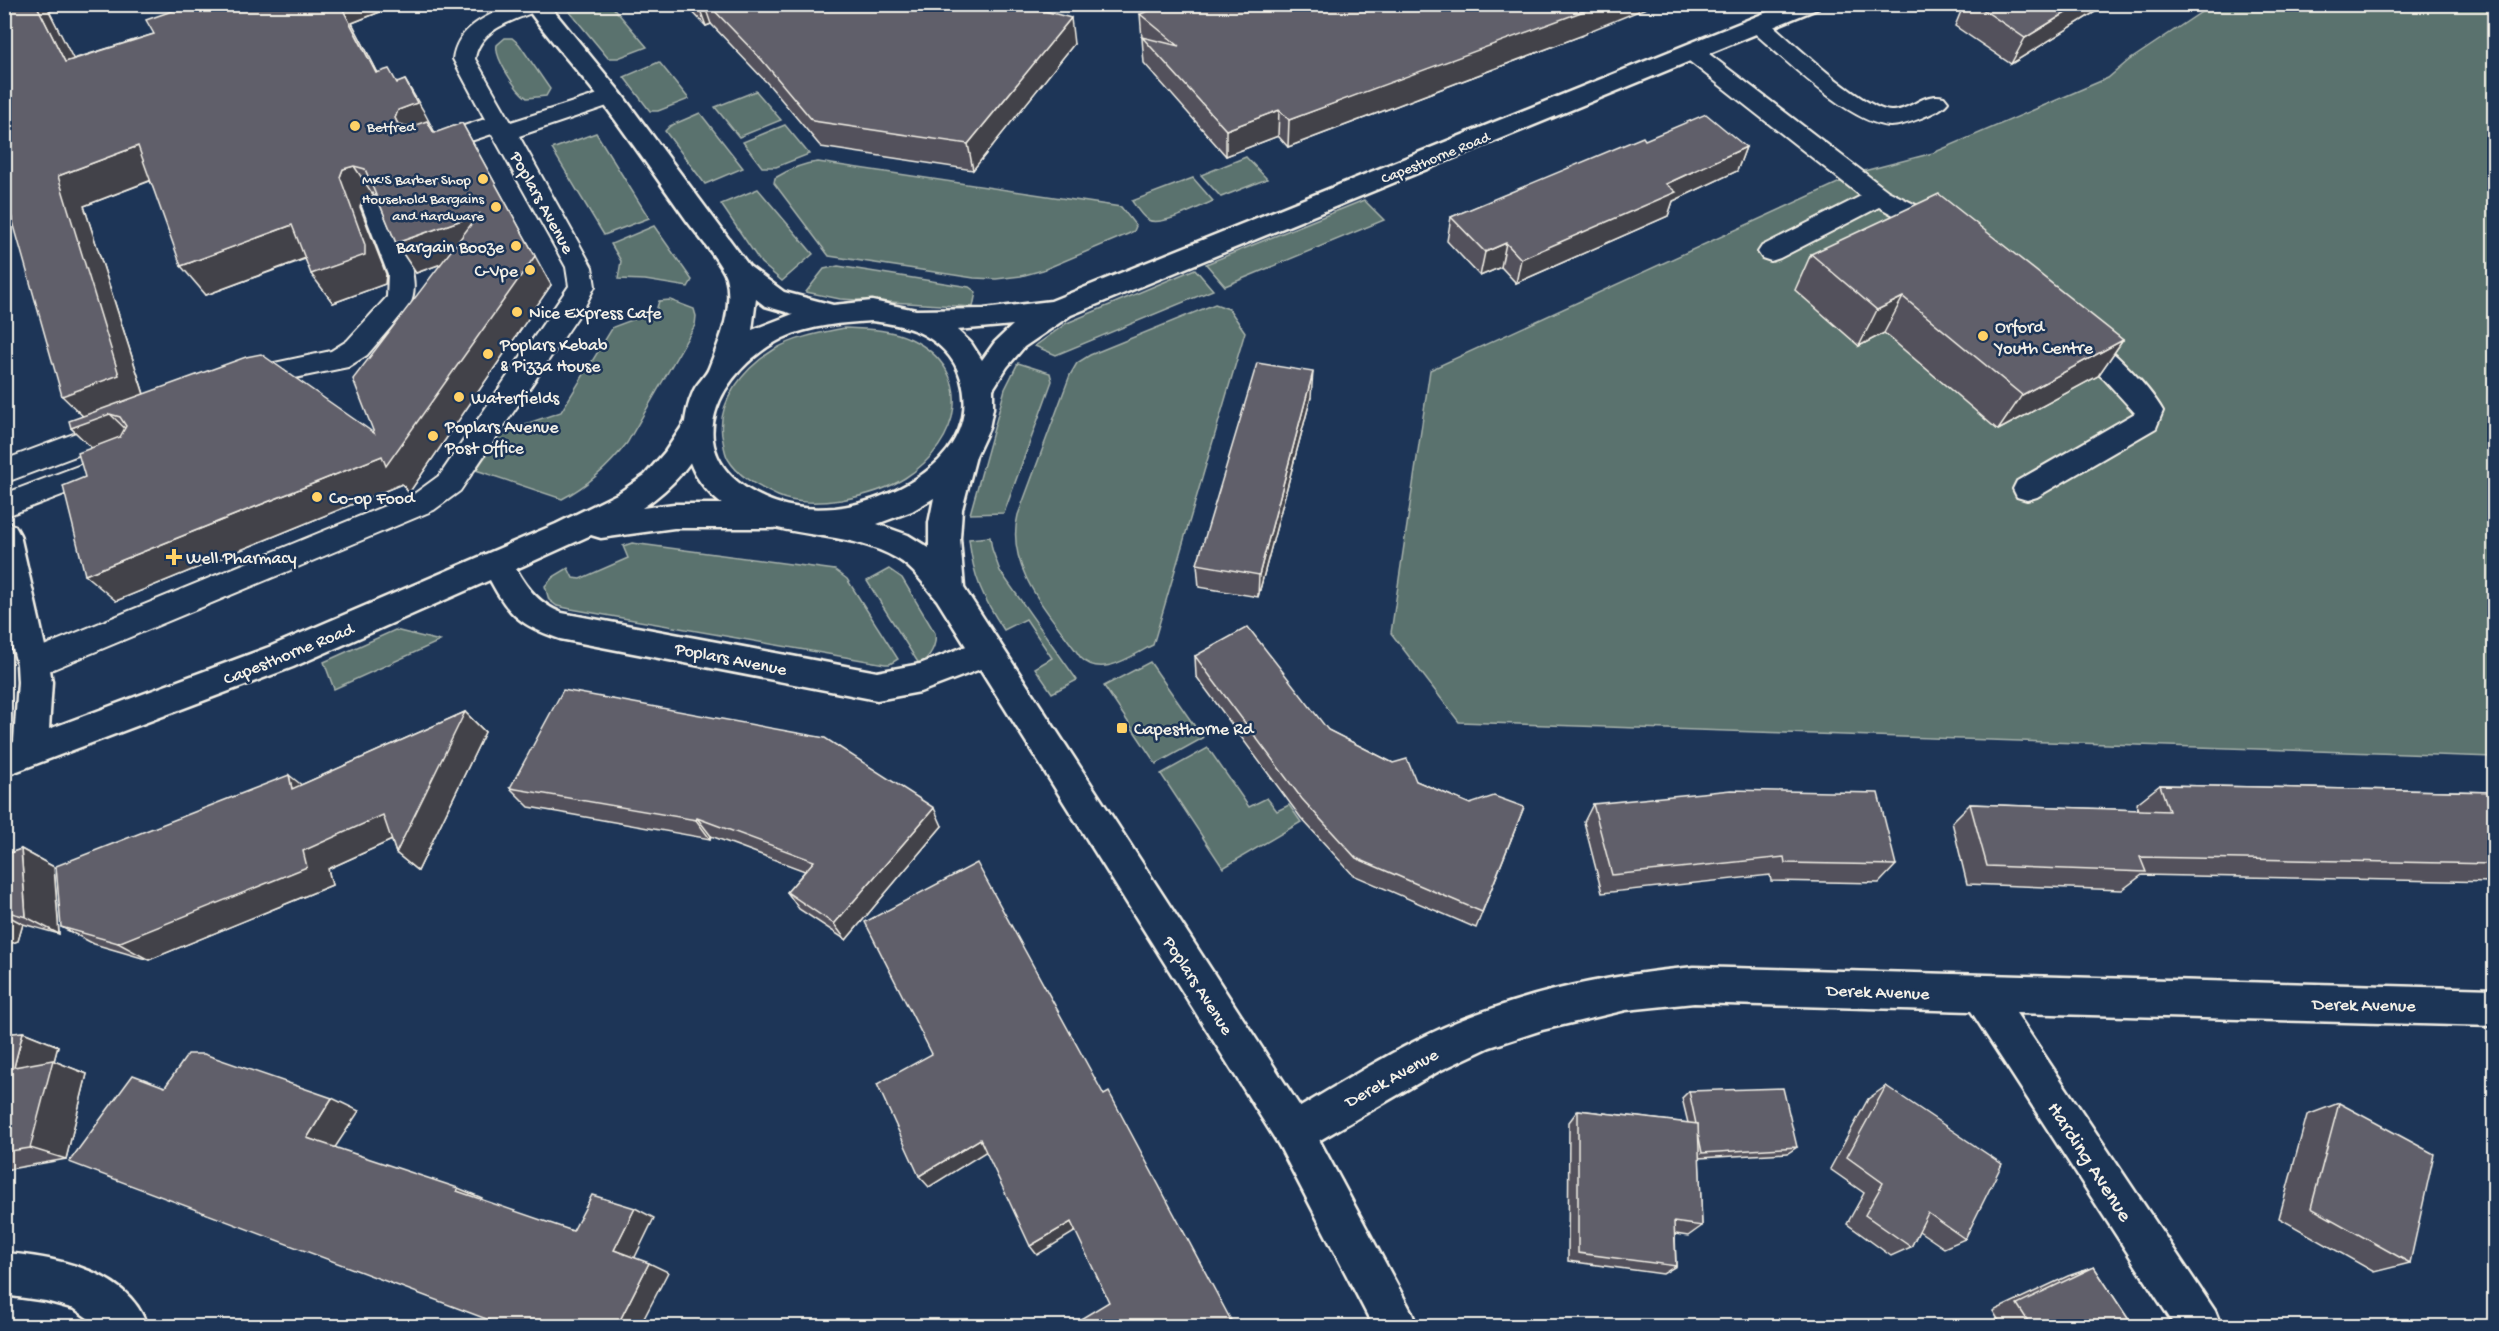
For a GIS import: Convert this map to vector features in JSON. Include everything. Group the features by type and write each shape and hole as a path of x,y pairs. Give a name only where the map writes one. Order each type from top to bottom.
{"street":[{"name":"Poplars Avenue","path":"534,4 611,97 739,273 775,299 830,313"},
{"name":"Capesthorne Road","path":"980,386 993,362 1008,344 1032,325 1061,308 1809,4"},
{"name":"Poplars Avenue","path":"718,375 737,338 743,312 739,273"},
{"name":"Capesthorne Road","path":"910,318 952,321 989,319 1061,308"},
{"path":"872,311 910,318 944,334 968,357 980,386 979,418 964,451 938,480 900,503 857,518 812,521 773,516 740,502 715,481 700,455 697,427 703,400 718,375 748,346 786,326 830,313 872,311"},
{"name":"Capesthorne Road","path":"17,756 281,657 567,533 628,502 656,483 676,460 697,427"},
{"name":"Poplars Avenue","path":"948,591 942,548 944,514 964,451"},
{"name":"Capesthorne Road","path":"567,533 617,523 674,516 773,516"},
{"name":"Poplars Avenue","path":"812,521 865,533 900,546 920,559 948,591 1293,1133 1396,1326"},
{"path":"4,536 35,682 17,756"},
{"name":"Poplars Avenue","path":"498,564 522,606 542,620 560,626 877,686 900,685 920,680 987,652"},
{"name":"Derek Avenue","path":"1293,1133 1425,1057 1484,1030 1542,1011 1626,992 1694,985 2494,1008"},
{"name":"Harding Avenue","path":"1982,995 2200,1326"},
{"path":"4,1274 33,1276 73,1286 110,1306 126,1326"}],"lane":[{"name":"Poplars Avenue","path":"33,664 424,502 450,483 576,299 582,286 579,267 464,59 466,43 485,27 534,4"},
{"path":"1759,25 1844,94 1872,113 1887,118 1902,116 1936,102"},
{"path":"1692,52 1879,197 1933,224 1960,246"},
{"name":"Poplars Avenue","path":"502,128 611,97"},
{"path":"427,147 502,128"},
{"path":"1771,252 1879,197"},
{"path":"223,389 256,376 338,360 357,348 400,299 401,274 374,206"},
{"path":"2027,489 2146,422 2149,411 2103,360 2059,324"},
{"path":"4,472 145,418"},
{"path":"4,506 138,454"}],"green space":[{"path":"564,5 611,5 647,47 618,58 608,58"},
{"path":"2212,5 2494,5 2494,757 1459,722 1391,633 1430,370 1864,171 1933,153 2108,78 2128,61"},
{"path":"505,38 512,38 519,44 550,89 546,96 527,98 512,81 502,65 497,50 497,45"},
{"path":"659,62 689,99 658,111 650,111 624,77"},
{"path":"756,91 781,120 739,137 715,107"},
{"path":"700,113 743,168 705,184 665,131 670,126"},
{"path":"785,125 809,154 776,167 762,167 743,142"},
{"path":"596,133 649,218 604,235 552,149"},
{"path":"1246,157 1267,179 1221,197 1201,175"},
{"path":"818,162 1121,207 1136,226 1134,231 1128,234 1043,270 996,279 974,278 829,256 774,183 775,178 791,170"},
{"path":"1193,178 1213,201 1180,215 1154,221 1143,216 1132,201"},
{"path":"758,189 813,254 782,281 761,263 721,204"},
{"path":"1364,200 1384,220 1225,286 1206,264"},
{"path":"654,226 692,280 688,287 645,280 618,279 621,261 611,244"},
{"path":"838,266 969,287 976,292 973,307 840,299 806,292 824,269"},
{"path":"1195,269 1213,290 1056,355 1035,346 1067,323"},
{"path":"670,300 694,309 695,325 627,443 598,474 562,499 476,470 502,432 561,412 613,327 656,311 659,301"},
{"path":"1215,304 1229,309 1245,332 1153,645 1127,659 1107,666 1089,664 1081,658 1045,609 1024,573 1015,535 1018,515 1070,375 1077,363 1090,355"},
{"path":"844,328 895,333 911,339 932,353 946,370 953,388 954,408 949,427 939,446 924,463 890,486 834,501 809,502 785,499 750,481 738,472 728,459 721,427 727,400 743,376 775,349 800,338"},
{"path":"1018,363 1050,373 1052,381 1004,513 970,514 1005,389"},
{"path":"990,537 1000,571 1077,680 1052,693 1035,668 1052,658 1026,619 1004,630 980,587 973,565 969,539"},
{"path":"632,543 835,570 847,579 898,659 885,664 571,609 557,606 549,600 545,586 553,577 568,568 573,578 580,579 628,558 623,546"},
{"path":"889,569 902,578 935,633 932,651 919,664 867,581"},
{"path":"395,630 440,641 334,689 324,662"},
{"path":"1150,662 1203,738 1156,764 1104,686"},
{"path":"1208,748 1249,807 1267,798 1277,811 1289,805 1301,822 1223,868 1161,774"}],"building":[{"path":"4,4 36,4 65,62 154,34 146,20 192,4 340,4 376,73 389,69 397,83 405,80 417,103 398,110 395,118 398,124 410,127 427,121 434,133 462,123 535,256 386,466 382,456 85,575 63,486 85,477 78,453 120,437 126,426 120,417 110,414 71,428 69,421 246,357 261,354 374,433 353,379 479,214 396,243 365,169 354,166 343,169 340,177 365,245 365,255 311,274 292,225 181,266 138,146 58,176 119,375 62,396 4,190 4,163 9,162 4,152"},
{"path":"708,4 1019,4 1071,18 968,144 813,121 762,60"},
{"path":"1169,4 1595,4 1591,6 1592,8 1289,120 1279,110 1226,130 1142,37 1179,46 1140,14"},
{"path":"1975,4 2080,4 2025,38"},
{"path":"1706,114 1746,147 1666,184 1676,192 1521,259 1506,243 1485,252 1451,217 1643,137 1645,140"},
{"path":"1939,194 2123,340 2022,395 1903,297 1877,310 1811,254"},
{"path":"1257,363 1313,372 1259,575 1197,564"},
{"path":"1248,627 1328,730 1393,763 1407,759 1416,781 1470,804 1494,796 1524,807 1482,912 1356,858 1302,799 1195,656"},
{"path":"563,690 825,738 934,808 834,924 787,892 814,861 697,818 696,820 510,788"},
{"path":"465,712 396,853 383,815 303,851 307,867 118,943 61,927 56,866 289,775 292,789"},
{"path":"2160,785 2494,792 2494,864 2140,857 2146,872 1987,866 1970,804 2169,811"},
{"path":"1731,790 1878,793 1896,865 1785,863 1784,857 1612,875 1593,804"},
{"path":"21,849 26,917 4,911 4,855"},
{"path":"977,863 1104,1095 1109,1092 1234,1326 1069,1326 1109,1302 1071,1222 1030,1246 980,1139 919,1176 877,1084 932,1054 865,922"},
{"path":"23,1032 14,1067 53,1060 30,1148 4,1152 4,1034"},
{"path":"188,1054 204,1054 332,1098 307,1138 458,1188 457,1191 573,1231 592,1195 635,1208 614,1250 649,1263 617,1326 505,1326 69,1162 133,1075 165,1087"},
{"path":"1886,1086 2002,1164 1965,1239 1928,1213 1911,1247 1865,1215 1883,1183 1847,1157"},
{"path":"1783,1088 1797,1147 1702,1153 1698,1124 1696,1124 1689,1091"},
{"path":"2339,1103 2434,1154 2410,1263 2311,1208"},
{"path":"1578,1110 1698,1124 1702,1226 1674,1222 1676,1266 1578,1253"},
{"path":"2094,1267 2133,1326 2031,1326 2017,1304"}],"place":[{"name":"Betfred","path":"355,126"},
{"name":"MK'S Barber Shop","path":"483,179"},
{"name":"Household Bargains and Hardware","path":"496,207"},
{"name":"Bargain Booze","path":"516,246"},
{"name":"C-Vpe","path":"530,270"},
{"name":"Nice Express Cafe","path":"517,312"},
{"name":"Orford Youth Centre","path":"1983,336"},
{"name":"Poplars Kebab & Pizza House","path":"488,354"},
{"name":"Waterfields","path":"459,397"},
{"name":"Poplars Avenue Post Office","path":"433,436"},
{"name":"Co-op Food","path":"317,497"},
{"name":"Well Pharmacy","path":"174,557"},
{"name":"Capesthorne Rd","path":"1122,728"}]}
